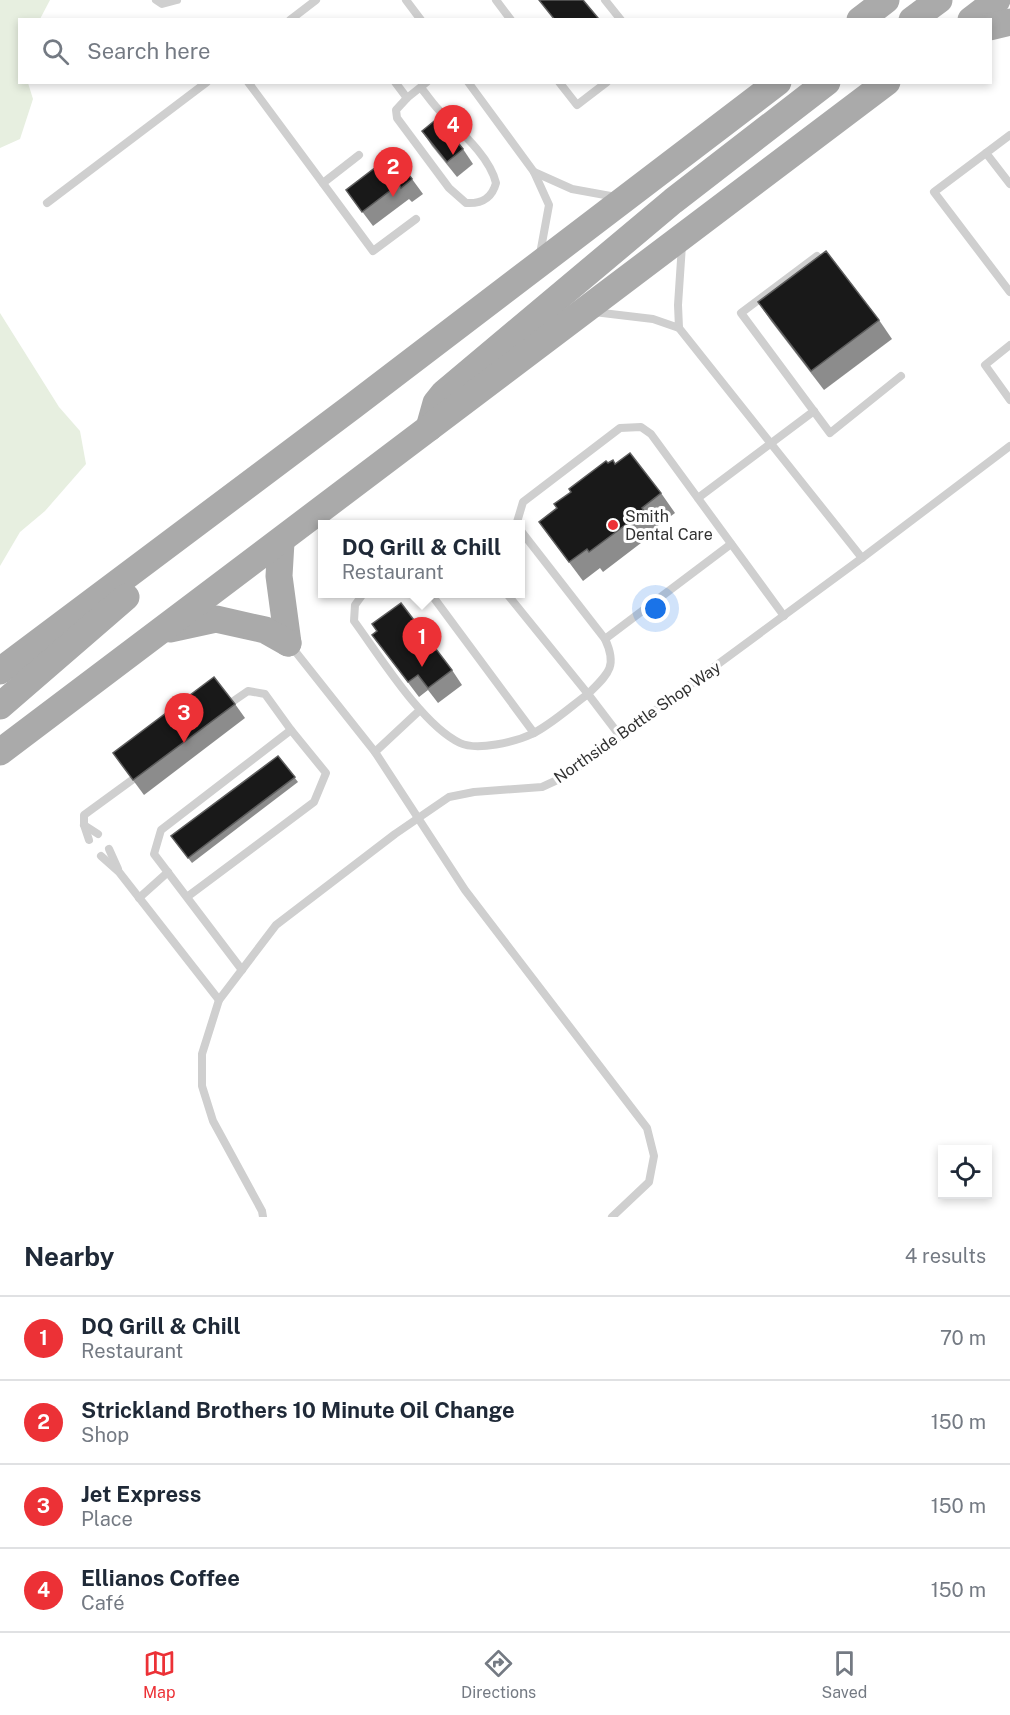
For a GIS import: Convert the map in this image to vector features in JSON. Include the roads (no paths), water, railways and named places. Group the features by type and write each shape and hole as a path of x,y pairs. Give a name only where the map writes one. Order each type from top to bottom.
{"main road":[{"path":"863,18 886,0"},
{"path":"915,18 939,0"},
{"path":"974,18 997,0"},
{"path":"992,26 1010,22"},
{"path":"0,671 775,84"},
{"path":"429,429 436,403 444,393 673,201 824,84"},
{"path":"0,752 884,84"},
{"path":"0,706 130,594 180,536"},
{"path":"281,542 279,576 288,643"},
{"path":"160,632 216,619 265,630 288,643"}],"lane":[{"path":"156,0 162,3 177,0"},
{"path":"294,18 316,0"},
{"path":"406,0 420,18"},
{"path":"496,0 510,18"},
{"path":"605,0 619,18"},
{"path":"47,203 204,84"},
{"path":"249,84 374,250 416,219"},
{"path":"397,84 408,98"},
{"path":"469,84 534,172 549,205 538,265"},
{"path":"561,84 577,105 604,84"},
{"path":"424,85 441,113 458,127 490,168 496,183 490,196 482,202 466,203 449,188 397,118 396,110 424,85"},
{"path":"1010,135 934,192 1010,292"},
{"path":"986,153 1010,184"},
{"path":"323,183 359,155"},
{"path":"534,172 572,189 626,198"},
{"path":"679,328 682,237"},
{"path":"817,256 741,313 830,433 901,376"},
{"path":"585,311 653,319 679,328 862,558"},
{"path":"1010,345 985,365 1010,400"},
{"path":"698,498 814,411"},
{"path":"518,520 523,502 621,428 641,427 651,434 784,616"},
{"name":"Northside Bottle Shop Way","path":"263,1217 262,1211 213,1121 202,1086 202,1054 219,1000 276,925 449,797 474,792 542,787 566,776 1010,446"},
{"path":"360,598 355,605 354,621 420,710 443,732 461,744 486,745 516,741 534,733 588,694 608,675 612,654 605,639 525,536"},
{"path":"605,639 731,544"},
{"path":"434,598 534,733"},
{"path":"510,598 620,736"},
{"path":"288,643 375,752 465,890 647,1128 654,1156 649,1182 612,1217"},
{"path":"187,897 314,802 326,773 264,694 248,691 232,702"},
{"path":"375,752 420,710"},
{"path":"242,970 154,854 161,830 291,730"},
{"path":"89,840 84,825 84,815 132,780"},
{"path":"84,825 98,834"},
{"path":"110,849 120,873"},
{"path":"101,856 120,873 219,1000"},
{"path":"139,898 168,872"}],"place":[{"name":"Ellianos Coffee","path":"453,155"},
{"name":"Strickland Brothers 10 Minute Oil Change","path":"393,197"},
{"name":"Smith Dental Care","path":"613,525"},
{"name":"DQ Grill & Chill","path":"422,667"},
{"name":"Jet Express","path":"184,743"}]}
